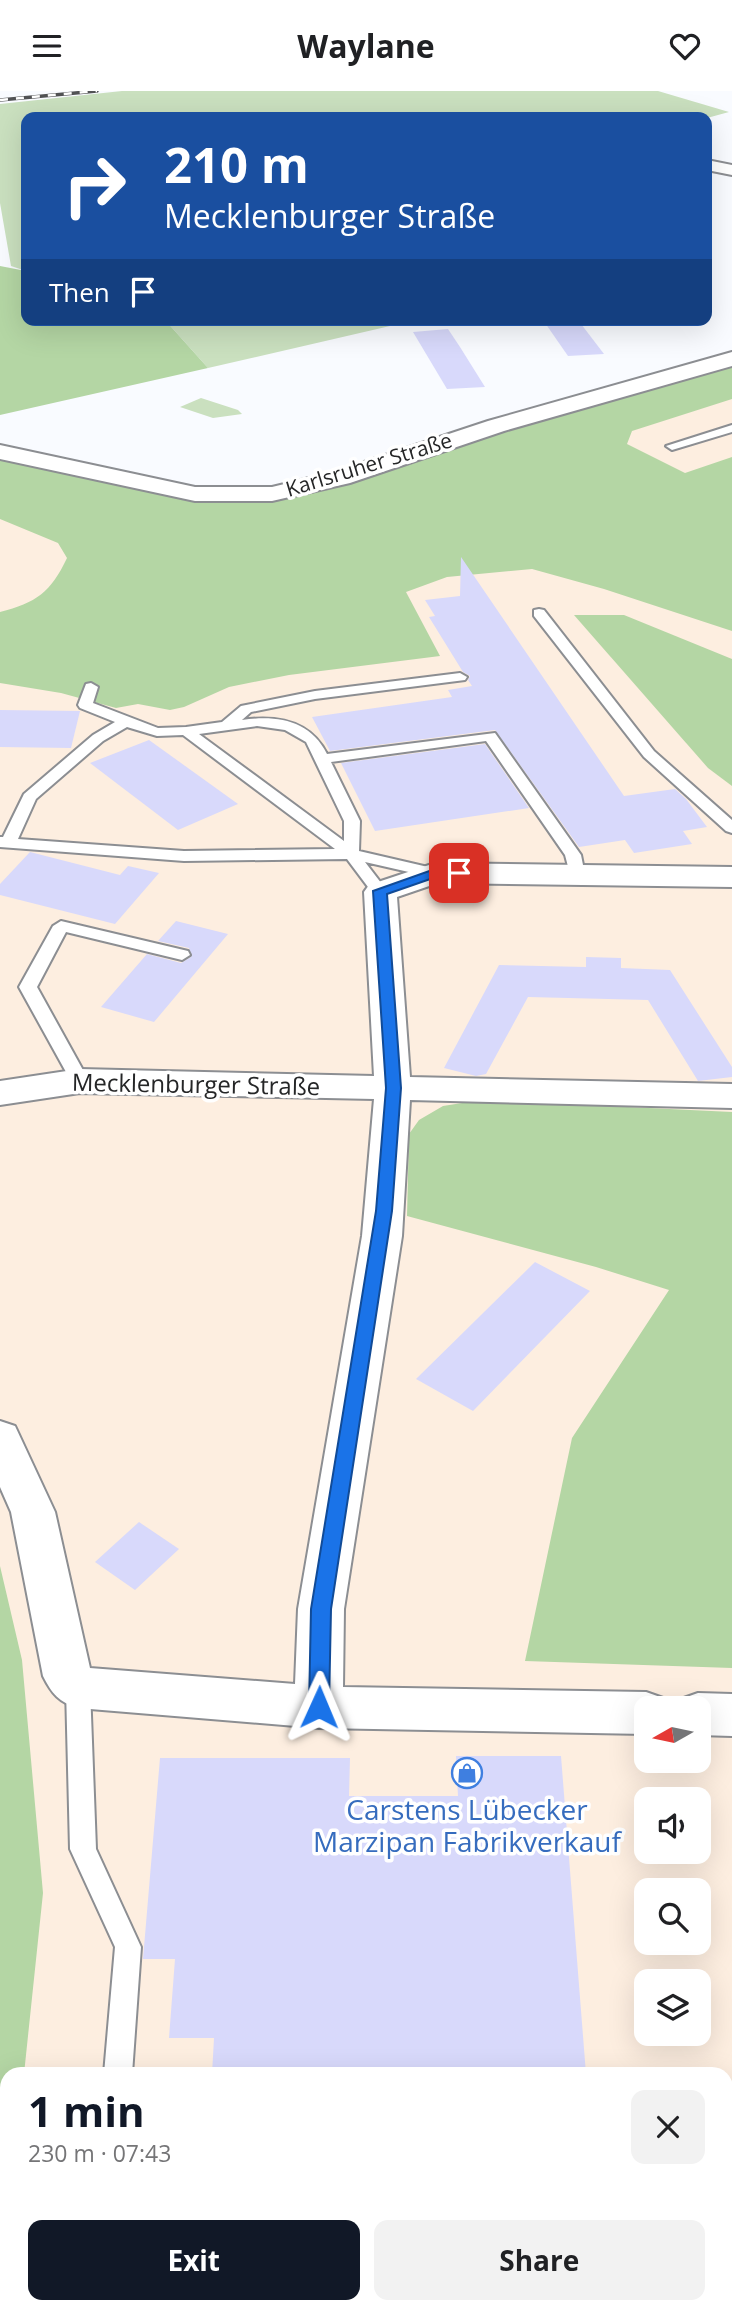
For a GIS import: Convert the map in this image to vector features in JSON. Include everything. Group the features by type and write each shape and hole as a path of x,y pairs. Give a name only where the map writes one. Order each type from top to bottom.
{"street":[{"path":"712,166 732,170"},
{"name":"Karlsruher Straße","path":"0,452 195,494 272,494 341,478 496,426 732,359"},
{"path":"319,1707 321,1609 382,1236 393,1088 380,891 435,873 732,877"},
{"name":"Mecklenburger Straße","path":"0,1093 80,1081 732,1096"},
{"path":"0,1438 33,1512 67,1676 78,1688 319,1707 634,1713"},
{"path":"711,1714 732,1715"}],"lane":[{"path":"672,446 732,428"},
{"path":"539,613 649,754 732,828"},
{"path":"227,725 246,709 314,695 460,677"},
{"path":"91,687 85,705 157,732 257,722 289,726 312,739 352,821 351,854"},
{"path":"125,722 98,739 29,797 4,841 184,856 351,854 435,873"},
{"path":"186,731 236,771 351,854 380,891"},
{"path":"322,759 490,736 573,855 577,875"},
{"path":"80,1081 28,987 61,926 182,955"},
{"path":"78,1688 83,1849 128,1947 119,2067"}],"shaded area":[{"path":"732,365 732,2067 0,2067 0,455 186,498 256,501 345,483"}],"green space":[{"path":"122,91 658,91 729,112 712,117 712,112 21,112 21,269 11,266 0,203 0,104"},
{"path":"0,266 21,270 21,326 170,326 208,368 0,415"},
{"path":"170,326 390,326 208,368"},
{"path":"732,365 732,399 632,431 627,444 685,473 732,457 732,631 604,589 532,569 447,577 406,592 440,656 289,675 229,687 184,707 170,710 138,704 116,708 61,693 0,683 0,612 23,605 41,594 55,580 67,558 58,543 0,519 0,455 186,498 256,501 345,483 559,414"},
{"path":"201,398 238,410 242,414 213,418 180,407"},
{"path":"574,615 624,615 732,659 732,786 708,768"},
{"path":"481,1100 732,1112 732,1668 525,1661 572,1438 669,1290 596,1267 407,1216 409,1134 419,1120 443,1106"},
{"path":"0,1566 22,1660 43,1893 25,2067 0,2067"}],"building":[{"path":"547,326 583,326 604,354 568,356"},
{"path":"448,329 485,387 447,389 413,332"},
{"path":"461,557 624,796 675,789 686,799 707,827 683,831 692,844 634,853 625,840 579,847 495,730 330,751 312,717 452,697 448,690 472,686 468,680 470,676 463,672 429,617 435,616 425,600 460,596"},
{"path":"0,710 80,711 71,748 0,747"},
{"path":"149,740 238,804 178,830 90,763"},
{"path":"485,744 529,808 375,831 341,763"},
{"path":"30,852 120,875 128,866 159,873 115,924 0,895 0,884"},
{"path":"176,921 228,934 154,1022 101,1007 147,954 181,963 191,957 189,948 158,941"},
{"path":"586,957 621,958 621,968 670,970 732,1067 732,1077 698,1081 648,1000 528,997 486,1074 476,1076 444,1068 499,965 586,967"},
{"path":"535,1262 590,1291 473,1411 416,1379"},
{"path":"139,1522 179,1549 135,1590 95,1562"},
{"path":"456,1756 561,1756 585,2067 212,2067 214,2038 169,2038 175,1959 143,1959 160,1758 350,1758 349,1796 458,1796"}],"railway":[{"path":"0,100 97,91"}],"place":[{"name":"Carstens Lübecker Marzipan Fabrikverkauf","path":"467,1773"}],"route":[{"path":"319,1707 321,1609 384,1211 393,1088 380,891 435,873 459,873"}]}
